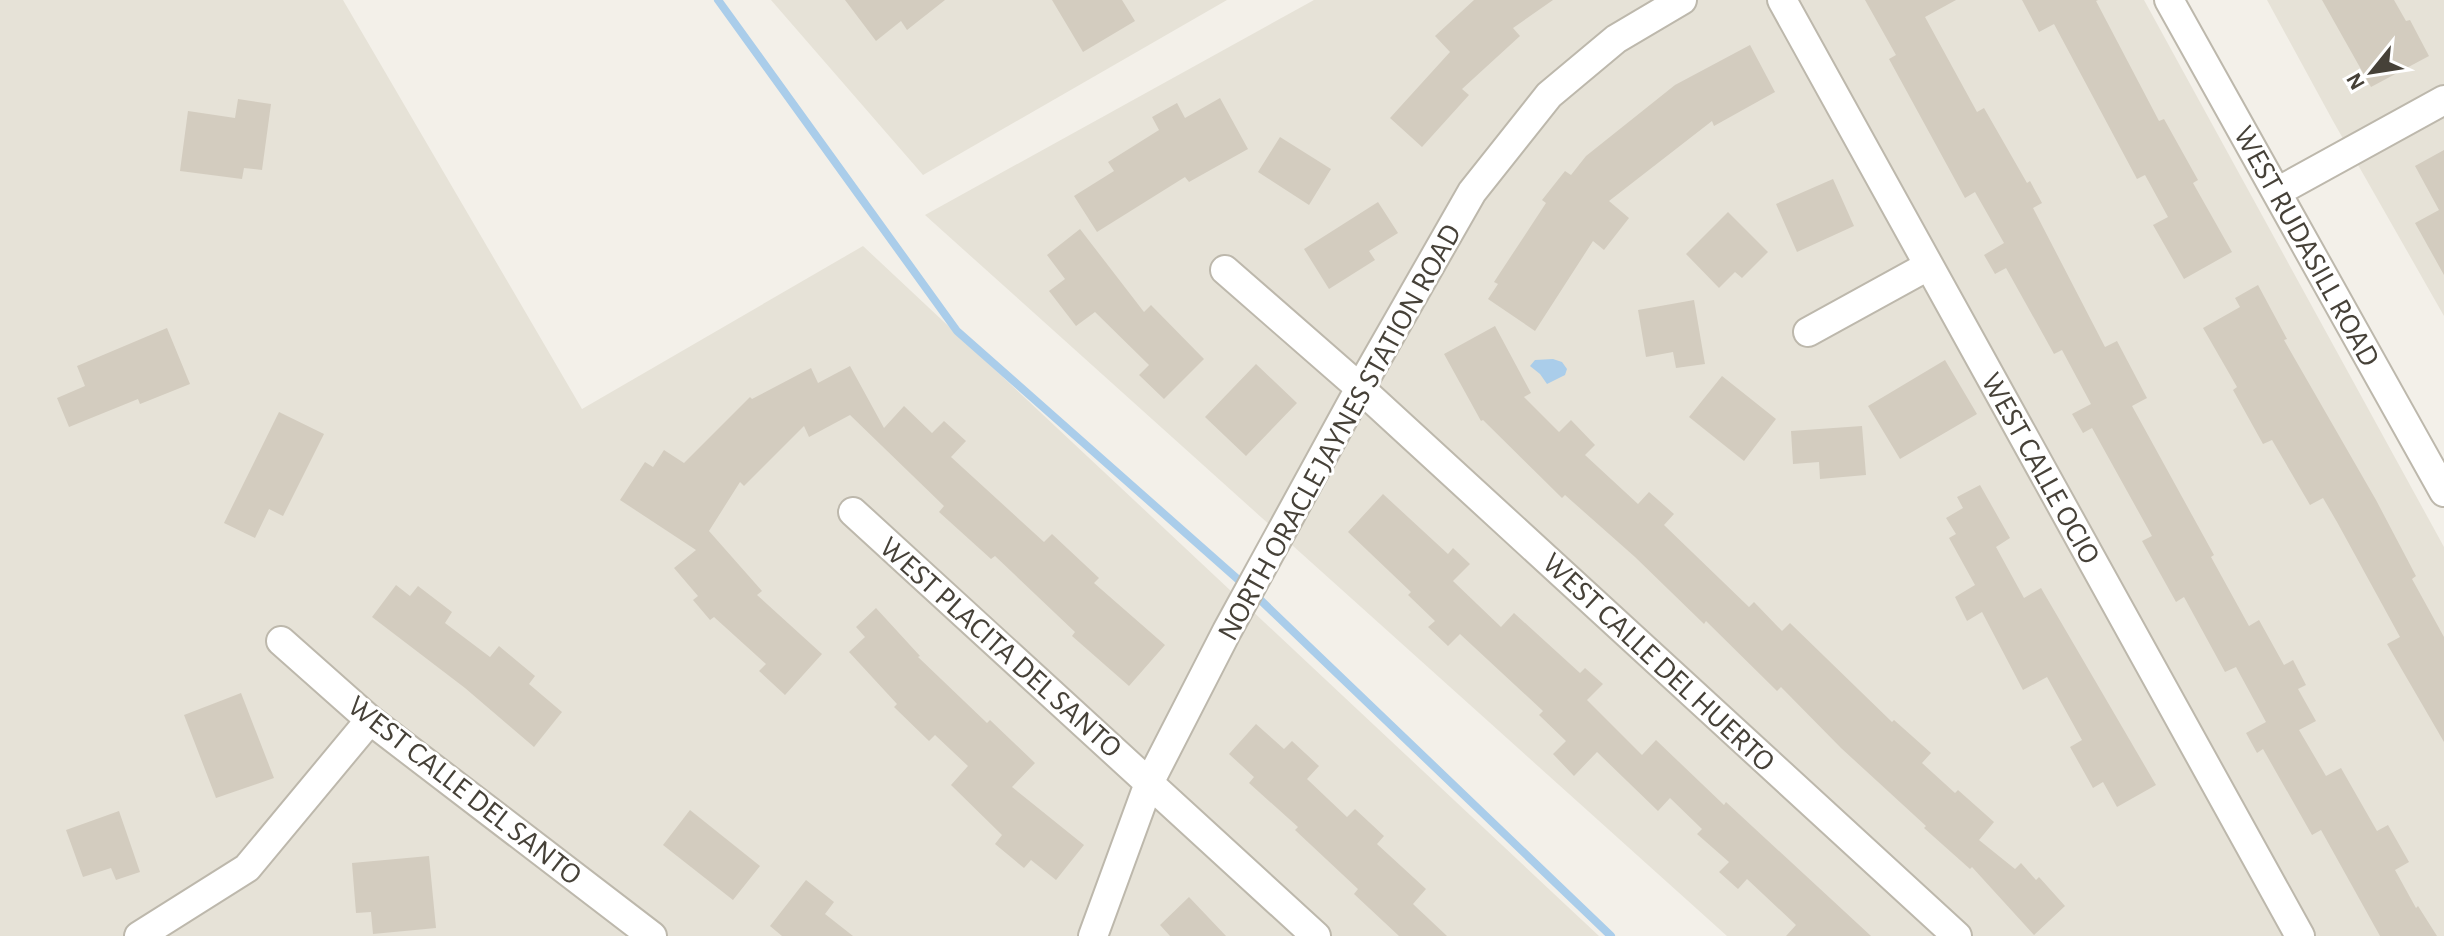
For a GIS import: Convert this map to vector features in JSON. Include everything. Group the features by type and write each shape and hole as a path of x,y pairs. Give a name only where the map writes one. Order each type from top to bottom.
{"street":[{"name":"NORTH ORACLE JAYNES STATION ROAD","path":"1093,936 1149,783 1227,631 1472,192 1549,95 1616,39 1682,0"},
{"name":"WEST CALLE OCIO","path":"1782,0 2300,936"},
{"name":"WEST RUDASILL ROAD","path":"2169,0 2444,492"},
{"path":"2277,192 2444,100"},
{"path":"1808,332 1928,266"},
{"name":"WEST CALLE DEL HUERTO","path":"1225,270 1360,388 1957,936"},
{"name":"WEST PLACITA DEL SANTO","path":"853,512 1316,936"},
{"name":"WEST CALLE DEL SANTO","path":"281,641 370,720 652,936"},
{"path":"139,936 247,868 370,720"}],"shaded area":[{"path":"0,0 343,0 582,409 863,246 1599,936 0,936"},
{"path":"771,0 1227,0 923,175"},
{"path":"1314,0 2144,0 2444,547 2444,936 1727,936 925,215"},
{"path":"2267,0 2444,0 2444,316 2333,121"}],"water":[{"path":"1535,360 1562,362 1567,369 1565,375 1547,384 1530,366"}],"building":[{"path":"845,0 945,0 907,30 901,21 876,41"},
{"path":"1052,0 1122,0 1135,21 1083,52"},
{"path":"1474,0 1553,0 1513,28 1520,36 1462,89 1469,95 1422,147 1390,118 1450,52 1435,36"},
{"path":"1865,0 1956,0 1925,17 1977,112 1984,108 2042,203 2033,208 2105,347 2117,341 2147,398 2132,406 2214,555 2211,557 2249,626 2259,620 2284,665 2293,660 2306,685 2298,689 2316,721 2299,730 2326,776 2341,768 2377,831 2388,825 2409,862 2395,870 2416,908 2418,906 2437,936 2380,936 2321,830 2312,835 2263,749 2257,753 2246,733 2266,722 2236,667 2225,672 2184,597 2176,602 2142,541 2152,536 2092,428 2083,433 2072,414 2091,404 2062,350 2054,354 2006,268 1995,274 1984,255 2004,243 1975,192 1965,198 1889,59 1896,55"},
{"path":"2022,0 2098,0 2159,121 2164,119 2198,180 2193,183 2232,252 2184,279 2153,225 2168,217 2145,175 2137,179 2054,24 2039,32"},
{"path":"2322,0 2394,0 2406,21 2410,20 2429,56 2371,87"},
{"path":"1750,45 1775,92 1714,126 1712,121 1609,201 1629,218 1604,250 1593,241 1535,331 1488,299 1498,284 1494,282 1546,203 1542,200 1565,171 1571,175 1586,156 1675,85"},
{"path":"1220,98 1248,149 1189,182 1185,177 1097,232 1074,196 1114,171 1108,162 1159,130 1152,117 1177,103 1185,118"},
{"path":"238,99 271,104 262,170 244,168 242,179 180,171 188,111 235,118"},
{"path":"1280,137 1331,169 1309,205 1258,172"},
{"path":"2444,150 2444,275 2415,223 2439,210 2415,166"},
{"path":"1833,179 1854,226 1797,252 1776,204"},
{"path":"1378,202 1398,233 1369,251 1375,260 1329,289 1304,249"},
{"path":"1728,212 1768,252 1742,278 1735,272 1719,288 1686,254"},
{"path":"1080,229 1144,312 1151,305 1204,359 1164,399 1139,375 1149,365 1095,312 1076,326 1049,291 1065,279 1047,255"},
{"path":"2258,285 2287,339 2284,340 2376,500 2416,576 2412,579 2444,637 2444,742 2387,644 2400,637 2337,522 2323,498 2310,505 2272,440 2263,444 2233,390 2237,387 2203,328 2240,307 2235,298"},
{"path":"1694,300 1705,364 1676,368 1673,352 1646,357 1638,310"},
{"path":"1495,326 1531,393 1524,397 1559,432 1571,420 1595,445 1585,455 1638,504 1649,492 1674,514 1664,525 1749,607 1754,602 1782,631 1790,623 1892,722 1894,720 1931,753 1922,763 1994,822 1979,840 2015,869 2021,863 2036,880 2039,877 2065,906 2034,935 1972,867 1970,869 1924,828 1926,826 1841,748 1781,687 1777,691 1706,621 1704,624 1565,495 1562,498 1481,421 1444,354"},
{"path":"167,328 190,384 140,404 138,399 69,427 57,398 85,386 77,366"},
{"path":"1945,360 1977,414 1900,459 1868,406"},
{"path":"1256,364 1297,403 1246,456 1205,417"},
{"path":"850,366 884,428 904,406 932,433 944,421 966,441 951,457 1044,542 1052,534 1099,578 1094,583 1165,645 1129,686 1072,636 1075,632 995,556 991,559 939,512 944,506 850,415 809,437 804,426 744,486 740,482 709,531 762,591 757,595 822,654 785,695 759,671 766,664 714,617 710,620 693,600 698,596 674,568 696,550 620,500 645,462 653,467 664,450 684,463 750,397 752,399 811,368 818,383"},
{"path":"1722,376 1776,419 1744,461 1689,417"},
{"path":"279,412 324,434 283,516 269,509 255,538 224,523"},
{"path":"1862,426 1866,475 1820,479 1819,462 1793,464 1791,431"},
{"path":"1980,485 2010,538 1996,547 2024,598 2041,588 2156,785 2117,807 2103,782 2093,788 2070,747 2082,740 2047,677 2023,690 1982,612 1967,621 1955,597 1975,585 1949,538 1956,534 1946,518 1963,508 1957,497"},
{"path":"1383,494 1448,554 1453,548 1470,564 1453,581 1501,627 1514,613 1580,673 1585,668 1603,684 1587,700 1642,755 1656,740 1871,936 1786,936 1796,925 1747,879 1738,889 1719,872 1729,862 1697,834 1702,829 1670,798 1658,811 1597,752 1574,776 1553,754 1566,741 1539,715 1543,711 1460,634 1448,646 1428,627 1435,621 1408,595 1411,592 1348,532"},
{"path":"396,585 410,596 418,586 452,612 445,623 490,657 499,646 535,676 529,684 562,712 534,747 465,688 372,617"},
{"path":"876,608 918,657 987,723 990,720 1035,763 1012,787 1084,845 1056,880 1031,860 1024,868 995,844 1002,835 951,785 968,766 935,735 929,741 894,707 897,704 849,652 865,637 856,627"},
{"path":"241,693 274,778 216,798 184,715"},
{"path":"1256,724 1284,749 1292,741 1319,766 1307,779 1347,817 1355,809 1384,836 1377,844 1426,889 1413,904 1447,936 1399,936 1354,894 1358,889 1295,830 1298,827 1249,783 1254,777 1229,754"},
{"path":"690,810 760,866 733,900 663,845"},
{"path":"119,811 140,872 116,880 111,868 83,877 66,830"},
{"path":"429,856 436,928 373,934 371,912 356,913 352,863"},
{"path":"806,880 834,902 825,914 853,936 782,936 770,926"},
{"path":"1189,897 1226,936 1170,936 1160,925"}],"waterway":[{"path":"718,0 957,331 1250,590 1611,936"}]}
